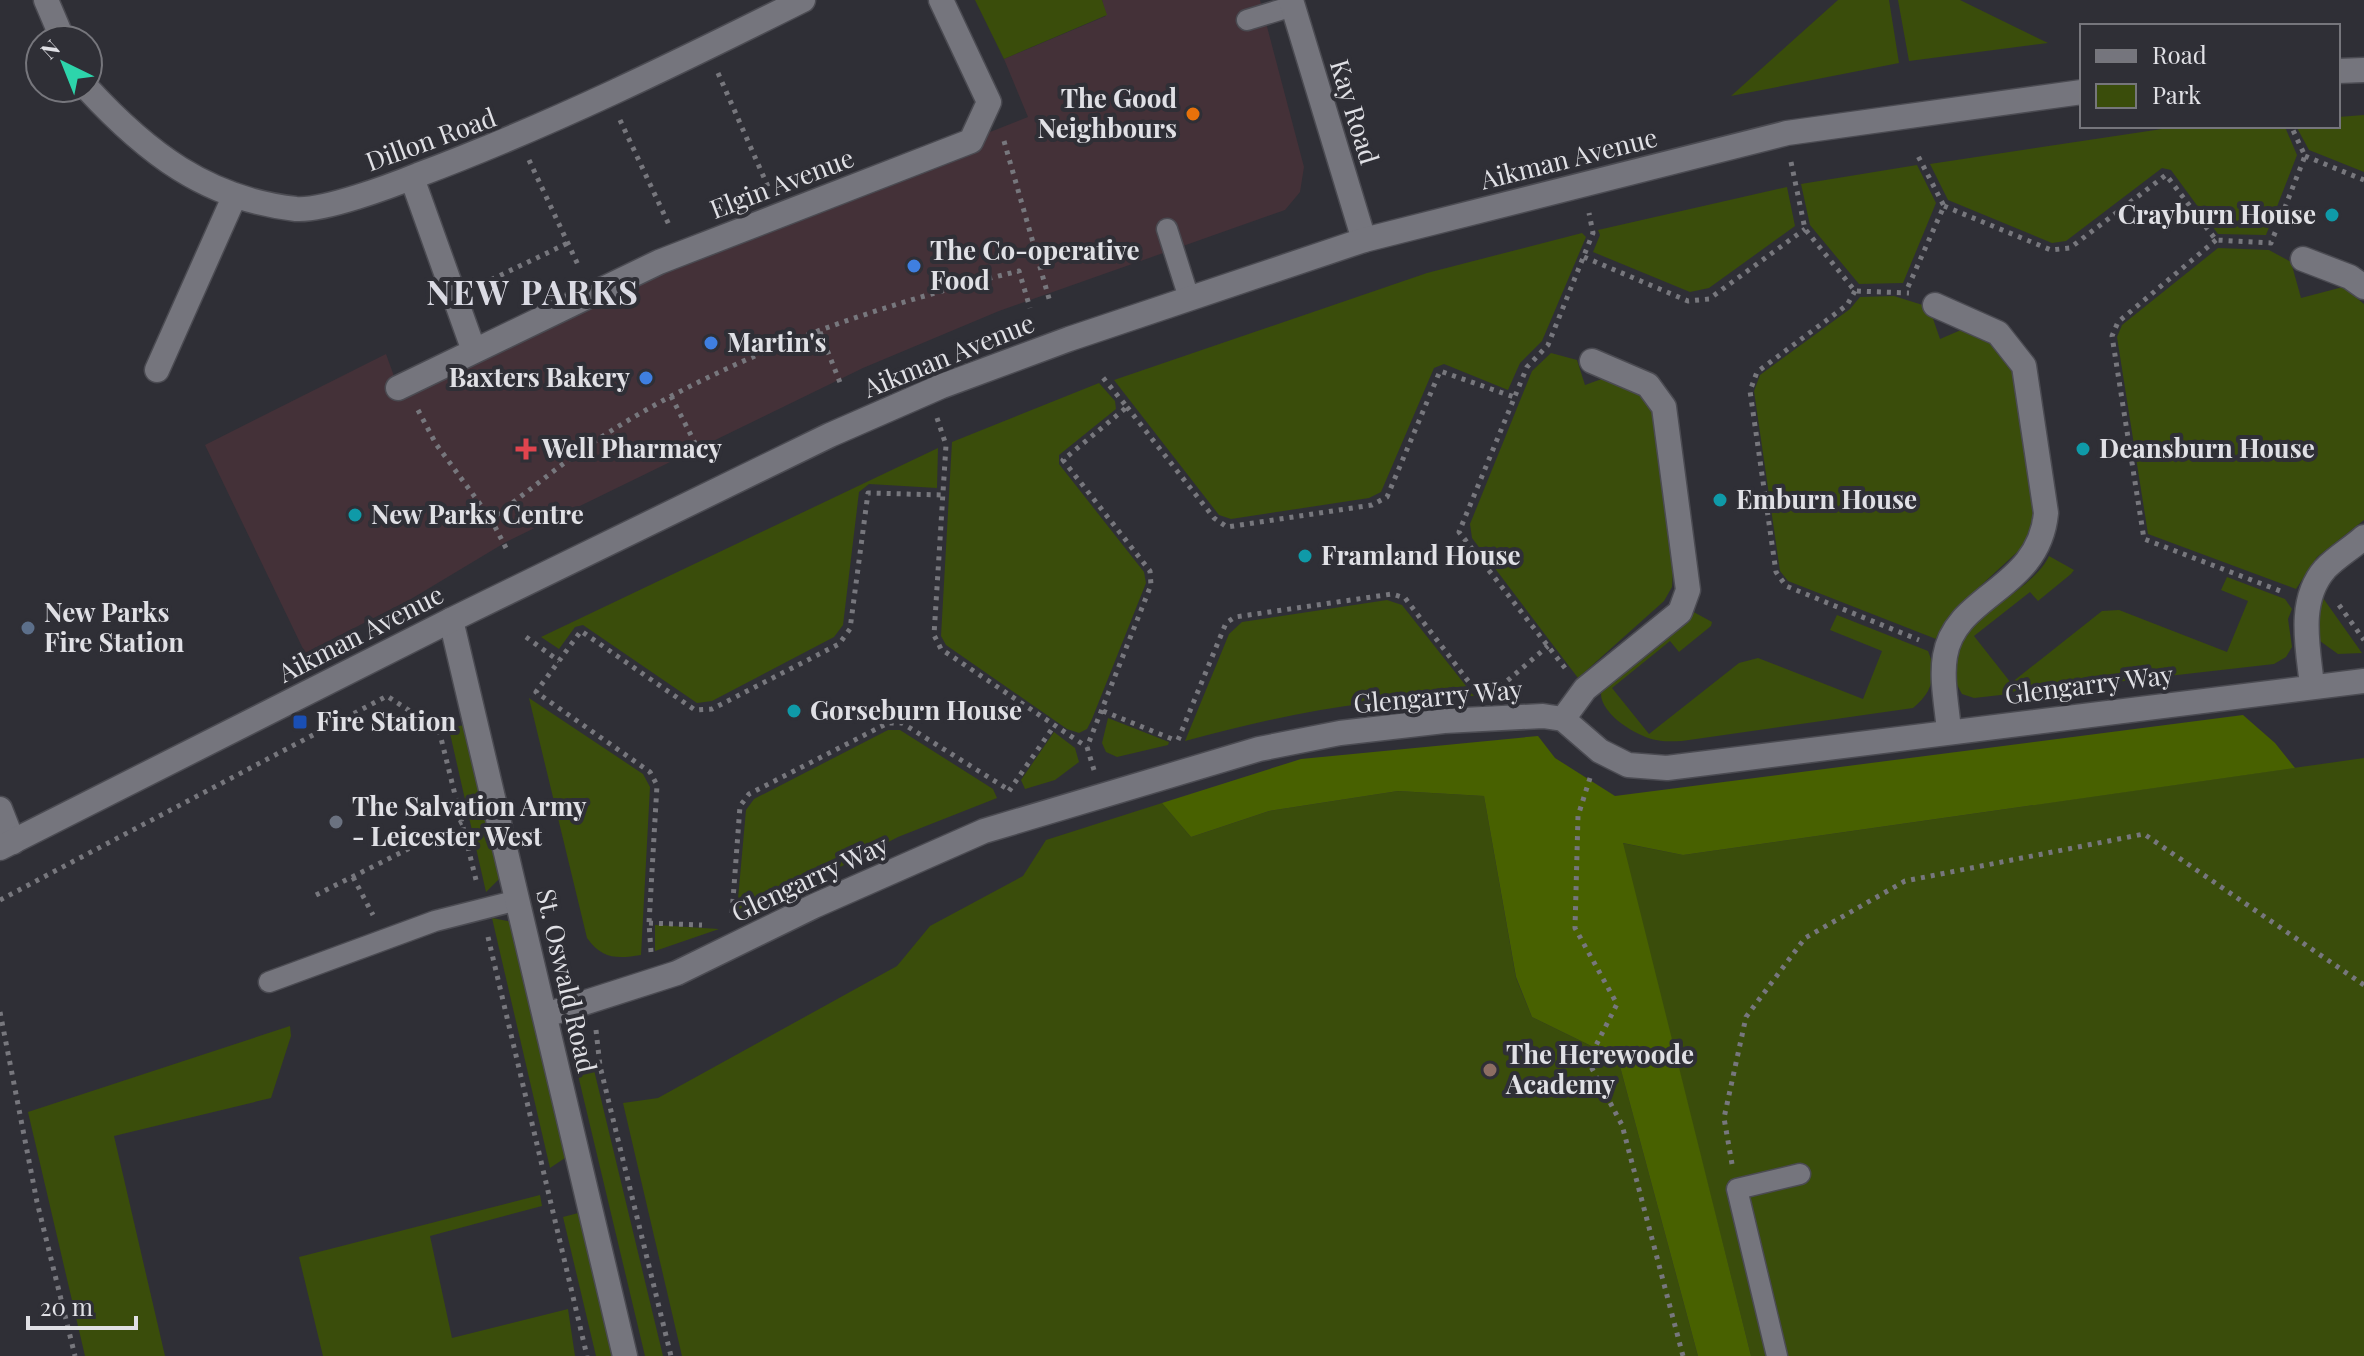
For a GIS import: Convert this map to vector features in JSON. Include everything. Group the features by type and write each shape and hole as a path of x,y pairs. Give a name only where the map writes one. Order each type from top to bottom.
{"street":[{"path":"46,0 56,24"},
{"name":"Dillon Road","path":"102,104 129,133 177,170 235,195 299,209 377,191 518,137 803,0"},
{"path":"941,0 989,102 983,114"},
{"name":"Kay Road","path":"1292,3 1364,240"},
{"path":"2340,71 2364,70"},
{"name":"Aikman Avenue","path":"7,845 451,620 830,435 928,393 1189,298 1364,240 1787,133 2080,92"},
{"name":"Elgin Avenue","path":"402,386 682,254 971,141 983,114"},
{"path":"412,178 474,351"},
{"path":"157,370 235,195"},
{"path":"2303,259 2350,277 2364,287"},
{"path":"1935,305 1998,333 2024,366 2046,513 2044,533 2037,552 2023,570 1963,622 1946,651 1944,671 1949,731"},
{"path":"1563,719 1585,689 1680,612 1688,590 1664,407 1648,385 1592,361"},
{"path":"2312,685 2305,619 2310,602 2325,570 2364,537"},
{"name":"St. Oswald Road","path":"451,620 625,1356"},
{"name":"Glengarry Way","path":"546,1015 677,973 814,906 984,831 1259,749 1340,733 1444,721 1543,716 1563,719 1600,751 1628,765 1667,768 2312,685 2364,681"},
{"path":"0,809 7,845"}],"lane":[{"path":"1247,20 1292,3"},
{"path":"1167,229 1189,298"},
{"path":"269,982 435,921 518,900"},
{"path":"1777,1356 1737,1189 1800,1174"}],"path":[{"path":"707,48 781,215"},
{"path":"609,95 682,254"},
{"path":"983,114 999,122 1050,302"},
{"path":"2292,128 2305,156 2364,180"},
{"path":"1787,133 1805,229 1855,291"},
{"path":"518,137 592,295"},
{"path":"1918,156 1944,206 2051,250 2070,248 2166,175 2216,240"},
{"path":"2305,156 2271,243 2216,240 2118,322 2112,336 2144,539 2310,602"},
{"path":"1585,184 1593,233 1548,345 1527,367 1459,532 1585,689"},
{"path":"1906,291 1944,206"},
{"path":"1584,257 1688,301 1709,299 1805,229"},
{"path":"455,297 568,243"},
{"path":"491,519 602,437 671,396 771,348 902,302 1019,271 1030,308"},
{"path":"1855,291 1906,291 1935,305"},
{"path":"1855,291 1847,305 1757,372 1750,391 1776,572 1786,586 1946,651"},
{"path":"820,332 841,385"},
{"path":"1100,374 1214,518 1227,527 1372,505 1387,497 1440,371 1514,397"},
{"path":"402,386 436,444 491,519 506,548"},
{"path":"928,393 946,445 934,635 941,649 1087,747"},
{"path":"671,396 700,453"},
{"path":"1101,794 1087,747 1151,585 1150,571 1063,460 1127,407"},
{"path":"652,964 649,923 657,785 650,772 536,692 581,631 695,710 712,709 839,644 850,629 868,493 943,495"},
{"path":"1174,750 1226,623 1235,617 1392,594 1405,598 1483,700"},
{"path":"526,637 559,661"},
{"path":"1494,691 1548,646"},
{"path":"1103,711 1178,741"},
{"path":"731,926 740,806 749,794 888,723 902,723 1009,790 1013,801"},
{"path":"1009,790 1054,726"},
{"path":"1600,751 1578,816 1575,928 1617,1004 1588,1061 1622,1125 1683,1356"},
{"path":"316,895 462,822"},
{"path":"1737,1189 1724,1118 1746,1017 1805,938 1905,881 2144,834 2364,985"},
{"path":"353,877 385,940"},
{"path":"649,923 718,925"},
{"path":"594,1000 600,1066 671,1356"},
{"path":"0,1012 37,1202 75,1356"}],"shaded area":[{"path":"1102,0 1260,0 1304,167 1300,192 1285,210 999,311 863,368 506,542 411,599 305,653 205,445 386,354 398,387 659,262 1028,117 1004,59 1106,16"}],"green space":[{"path":"975,0 1102,0 1107,15 1004,59"},
{"path":"1838,0 1889,0 1899,63 1731,96"},
{"path":"1898,0 1960,0 2048,43 1909,61"},
{"path":"2364,115 2364,172 2309,150 2297,128 2340,128 2340,117"},
{"path":"2169,128 2285,128 2297,155 2266,235 2218,234 2171,170 2162,168 2066,241 2052,243 1948,200 1930,164"},
{"path":"1917,165 1936,203 1903,283 1859,284 1810,225 1801,184"},
{"path":"1787,187 1795,226 1709,288 1690,292 1593,252 1600,235 1598,230"},
{"path":"1582,233 1586,237 1542,341 1520,363 1508,390 1444,364 1434,368 1381,492 1369,498 1231,519 1219,515 1114,380 1427,273"},
{"path":"2218,248 2269,250 2291,262 2301,298 2343,287 2364,304 2364,520 2317,557 2296,589 2148,534 2117,337 2122,325"},
{"path":"1894,296 1929,307 1940,339 1968,327 1993,345 2013,372 2034,516 2026,544 1953,611 1936,639 1788,581 1780,571 1754,391 1760,375 1850,309 1860,297"},
{"path":"1551,353 1577,360 1585,385 1610,376 1641,389 1655,409 1673,569 1672,587 1664,601 1578,678 1472,538 1470,524 1532,371"},
{"path":"1099,383 1115,401 1116,409 1059,455 1059,464 1144,572 1146,583 1092,719 1087,729 1079,733 1067,729 946,645 941,636 952,442"},
{"path":"938,448 937,488 869,484 859,492 843,625 834,637 712,701 697,703 583,625 575,627 559,649 541,637"},
{"path":"2049,556 2074,570 2038,601 2030,592 1974,636 2011,683 2102,611 2119,610 2227,652 2248,601 2221,590 2227,577 2285,599 2292,609 2288,619 2292,647 2286,657 2274,664 1974,698 1962,694 1954,671 1957,651 1968,633 2038,571"},
{"path":"2323,598 2362,653 2338,654 2320,641 2316,628"},
{"path":"1387,600 1402,605 1474,696 1364,703 1256,723 1185,741 1229,634 1242,622"},
{"path":"1690,610 1712,622 1711,626 1679,652 1670,641 1612,688 1649,734 1739,663 1758,658 1863,699 1882,651 1830,630 1837,615 1928,651 1933,668 1929,689 1913,708 1682,741 1648,738 1613,716 1606,709 1601,693"},
{"path":"529,698 643,774 650,787 641,955 625,957 604,954 587,938"},
{"path":"2243,715 2275,743 2295,768 1683,855 1623,843 1751,1356 1698,1356 1618,1059 1532,1017 1516,977 1484,796 1398,791 1269,811 1191,837 1162,803 1301,759 1538,736 1555,758 1615,796"},
{"path":"1108,718 1169,742 1168,745 1117,757 1106,752 1102,743"},
{"path":"467,724 501,877 486,892 449,729"},
{"path":"888,730 900,730 993,789 997,798 898,837 736,921 746,810 754,799"},
{"path":"1054,732 1075,748 1079,762 1055,780 1025,789 1021,780"},
{"path":"2364,758 2364,1356 1751,1356 1622,843 1683,855"},
{"path":"1398,791 1484,796 1516,978 1532,1017 1618,1059 1698,1356 682,1356 623,1103 658,1098 897,966 930,926 1023,876 1046,840 1162,803 1191,837 1269,811"},
{"path":"492,918 513,922 568,1156 550,1168"},
{"path":"655,925 719,929 655,951"},
{"path":"290,1026 291,1036 271,1098 114,1136 165,1356 85,1356 28,1112"},
{"path":"594,1070 663,1356 645,1356 578,1075"},
{"path":"540,1195 542,1206 430,1236 452,1338 568,1309 575,1356 323,1356 299,1257"},
{"path":"582,1212 616,1356 596,1356 563,1217"}],"place":[{"name":"The Good Neighbours","path":"1193,114"},
{"name":"Crayburn House","path":"2332,215"},
{"name":"The Co-operative Food","path":"914,266"},
{"name":"Martin's","path":"711,343"},
{"name":"Baxters Bakery","path":"646,378"},
{"name":"Well Pharmacy","path":"526,449"},
{"name":"Deansburn House","path":"2083,449"},
{"name":"Emburn House","path":"1720,500"},
{"name":"New Parks Centre","path":"355,515"},
{"name":"Framland House","path":"1305,556"},
{"name":"New Parks Fire Station","path":"28,628"},
{"name":"Gorseburn House","path":"794,711"},
{"name":"Fire Station","path":"300,722"},
{"name":"The Salvation Army - Leicester West","path":"336,822"},
{"name":"The Herewoode Academy","path":"1490,1070"}],"district":[{"name":"NEW PARKS","path":"533,293"}]}
